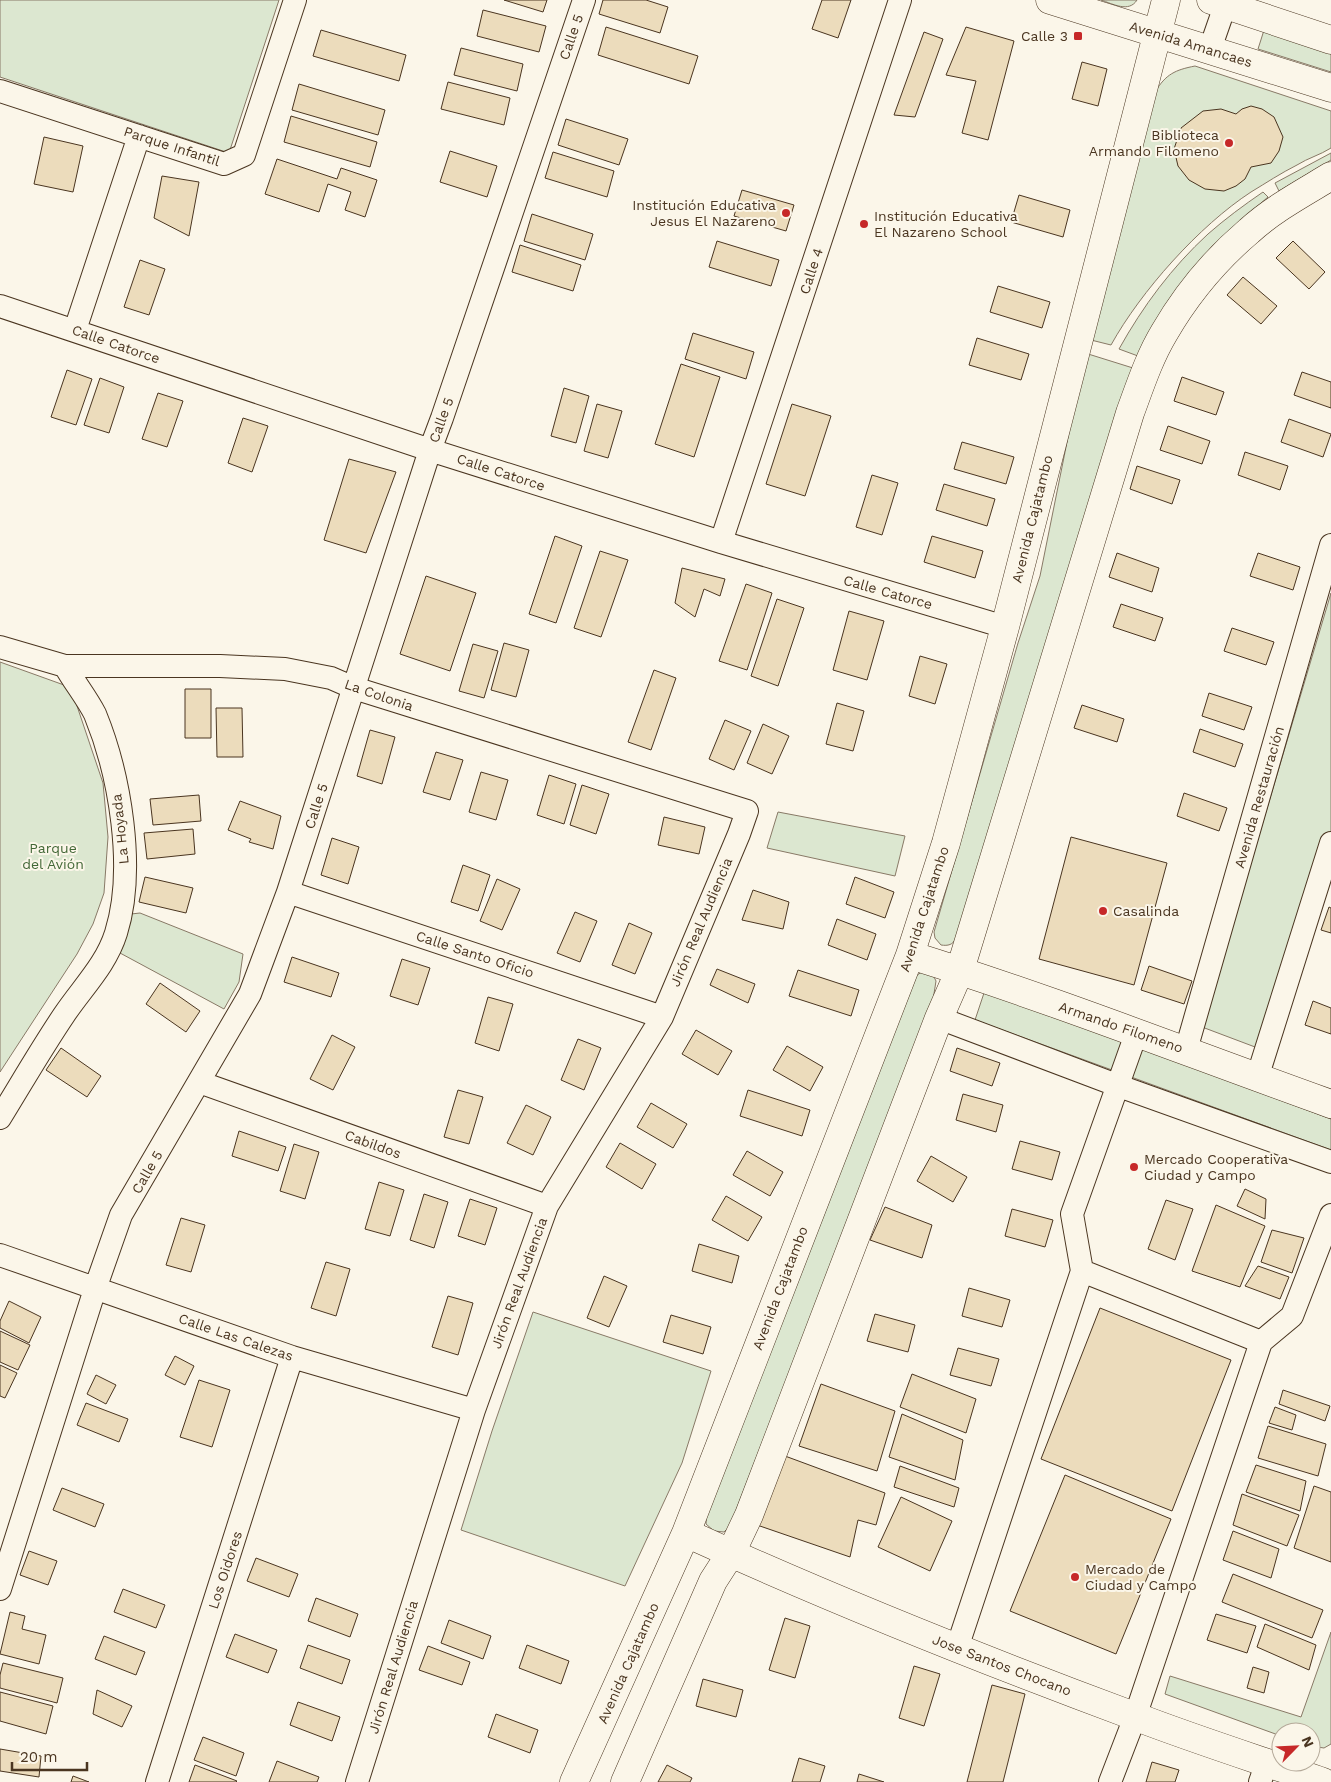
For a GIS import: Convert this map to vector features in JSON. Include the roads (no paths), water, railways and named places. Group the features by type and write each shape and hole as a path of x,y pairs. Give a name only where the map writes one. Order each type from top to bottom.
{"street":[{"name":"Parque Infantil","path":"0,91 224,164 244,155 295,0"},
{"name":"Calle 5","path":"0,1589 94,1289 121,1216 250,994 288,892 430,450 584,0"},
{"name":"Calle 4","path":"721,542 900,0"},
{"name":"Avenida Amancaes","path":"1050,0 1331,88"},
{"name":"Avenida Cajatambo","path":"574,1782 686,1533 910,955 946,843 1005,626 1166,0"},
{"path":"1210,49 1222,2 1331,40"},
{"path":"75,330 139,136"},
{"path":"625,1782 713,1581 731,1553 750,1516 939,1018 960,970 1130,413 1147,368 1164,333 1189,294 1219,261 1249,230 1292,199 1331,176"},
{"name":"Calle Catorce","path":"0,306 430,450 721,542 1005,626"},
{"name":"Avenida Restauración","path":"1186,1050 1331,544"},
{"name":"La Colonia","path":"0,647 65,666 220,666 284,669 331,678 354,688 747,811"},
{"name":"La Hoyada","path":"0,1118 64,1015 100,968 116,933 124,893 125,847 112,764 94,713 65,666"},
{"name":"Jirón Real Audiencia","path":"357,1782 474,1410 546,1206 662,1017 747,811"},
{"path":"1257,1078 1331,843"},
{"name":"Calle Santo Oficio","path":"288,892 662,1017"},
{"name":"Armando Filomeno","path":"910,955 960,970 1136,1034 1186,1050 1331,1104"},
{"path":"939,1018 1119,1086 1331,1162"},
{"path":"957,1648 1082,1271 1072,1214 1136,1034"},
{"name":"Cabildos","path":"199,1082 546,1206"},
{"path":"1110,1782 1135,1717 1261,1342 1292,1316 1331,1215"},
{"name":"Calle Las Calezas","path":"0,1256 292,1357 474,1410"},
{"path":"1082,1271 1261,1342"},
{"name":"Los Oidores","path":"157,1782 292,1357"},
{"name":"Jose Santos Chocano","path":"686,1533 957,1648 1135,1717 1263,1772 1323,1782"}],"place":[{"name":"Calle 3","path":"1078,36"},
{"name":"Biblioteca Armando Filomeno","path":"1229,143"},
{"name":"Institución Educativa Jesus El Nazareno","path":"786,213"},
{"name":"Institución Educativa El Nazareno School","path":"864,224"},
{"name":"Casalinda","path":"1103,911"},
{"name":"Mercado Cooperativa Ciudad y Campo","path":"1134,1167"},
{"name":"Mercado de Ciudad y Campo","path":"1075,1577"}],"park label":[{"name":"Parque del Avión","path":"53,856"}]}
